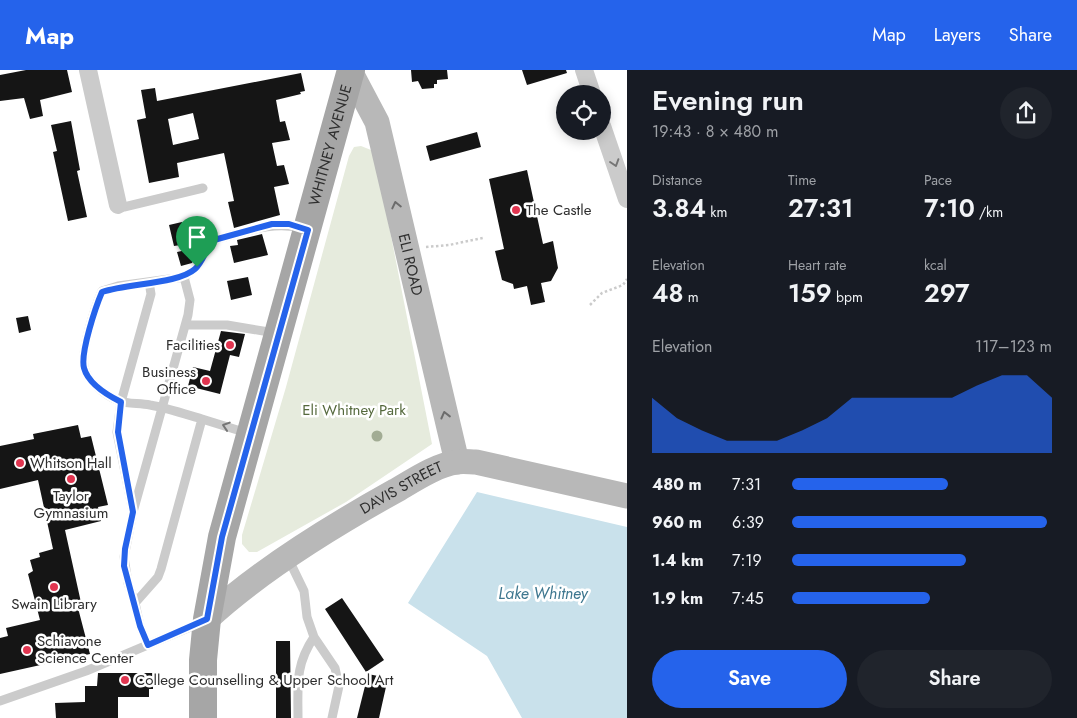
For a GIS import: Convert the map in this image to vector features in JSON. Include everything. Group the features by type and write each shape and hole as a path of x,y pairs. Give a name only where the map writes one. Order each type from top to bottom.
{"main road":[{"name":"WHITNEY AVENUE","path":"203,718 203,660 207,619 222,537 351,72"},
{"name":"ELI ROAD","path":"351,72 377,122 457,462"},
{"name":"DAVIS STREET","path":"207,619 238,592 366,507 434,470 457,462 476,462 627,496"}],"street":[{"path":"88,70 118,205"},
{"path":"584,70 589,85"},
{"path":"607,140 627,199"}],"lane":[{"path":"118,205 124,207 203,188"},
{"path":"250,434 163,408 121,402 100,389 84,367 84,355 95,308 102,292 118,286 184,278 197,267 207,247 214,240 272,224 289,224 308,230"},
{"path":"148,645 140,626 128,583 124,557 133,512 186,325 190,300 184,278"},
{"path":"133,512 118,432 121,402 151,294 149,282"},
{"path":"186,325 227,325 279,333"},
{"path":"135,603 158,577 161,570 202,419"},
{"path":"288,558 304,591 307,617 314,637 335,668 339,686 332,718"},
{"path":"0,701 86,671 207,619"},
{"path":"298,718 298,668 314,637"}],"path":[{"path":"431,246 449,245 483,238"},
{"path":"590,305 602,293 623,286 627,279"}],"green space":[{"name":"Eli Whitney Park","path":"361,146 371,150 376,160 432,444 346,502 257,552 249,552 242,544 242,535 286,387 349,156 354,147"}],"water":[{"name":"Lake Whitney","path":"477,492 627,527 627,718 522,718 487,656 408,603"}],"building":[{"path":"26,70 67,70 72,92 40,100 43,116 30,119 24,98 0,101 0,75"},
{"path":"411,70 447,70 448,79 437,80 434,88 422,89 418,81 412,82"},
{"path":"522,70 566,70 567,73 527,85"},
{"path":"301,73 305,91 300,92 301,94 276,100 280,122 285,121 290,140 272,143 277,166 284,165 289,184 274,187 280,215 234,228 228,202 234,201 224,153 177,163 179,177 149,183 137,120 146,118 141,90 155,88 157,101","holes":["193,113 199,139 173,145 168,119"]},
{"path":"71,121 80,170 77,171 87,217 68,221 53,152 57,151 51,125"},
{"path":"477,132 481,147 430,161 426,146"},
{"name":"The Castle","path":"527,170 543,244 553,241 558,268 551,281 541,283 545,302 531,305 527,286 514,289 513,284 502,280 495,251 504,249 489,179"},
{"path":"182,222 187,244 174,246 169,225"},
{"path":"262,234 268,255 234,263 230,246 238,245 237,240"},
{"path":"191,249 194,259 192,263 181,266 177,252"},
{"path":"248,277 252,295 231,300 227,281"},
{"path":"28,316 31,330 19,333 16,318"},
{"path":"221,331 245,334 239,357 230,355 220,394 188,386 193,367 210,371"},
{"path":"78,425 81,438 91,436 108,505 98,507 101,521 65,530 82,607 78,608 90,654 0,674 0,638 8,636 6,628 40,620 28,574 33,571 30,560 40,557 39,553 53,549 38,480 0,489 0,446 34,439 33,434"},
{"path":"342,598 384,660 366,672 325,609"},
{"path":"276,641 290,641 291,718 276,718"},
{"path":"98,673 153,673 153,689 149,689 149,697 118,697 118,718 56,718 55,703 85,702 85,686 97,686"},
{"path":"368,674 388,678 379,718 357,718"}],"place":[{"name":"The Castle","path":"516,210"},
{"name":"Facilities","path":"230,345"},
{"name":"Business Office","path":"206,381"},
{"name":"Whitson Hall","path":"20,463"},
{"name":"Taylor Gymnasium","path":"71,479"},
{"name":"Swain Library","path":"54,587"},
{"name":"Schiavone Science Center","path":"27,650"},
{"name":"College Counselling & Upper School Art","path":"125,680"}],"route":[{"path":"272,224 289,224 308,230 222,537 207,619 148,645 140,626 124,566 125,549 133,512 118,432 121,402 100,389 90,379 84,367 84,355 95,308 102,292 118,286 170,278 184,278 197,267 207,247 214,240 272,224"}]}
